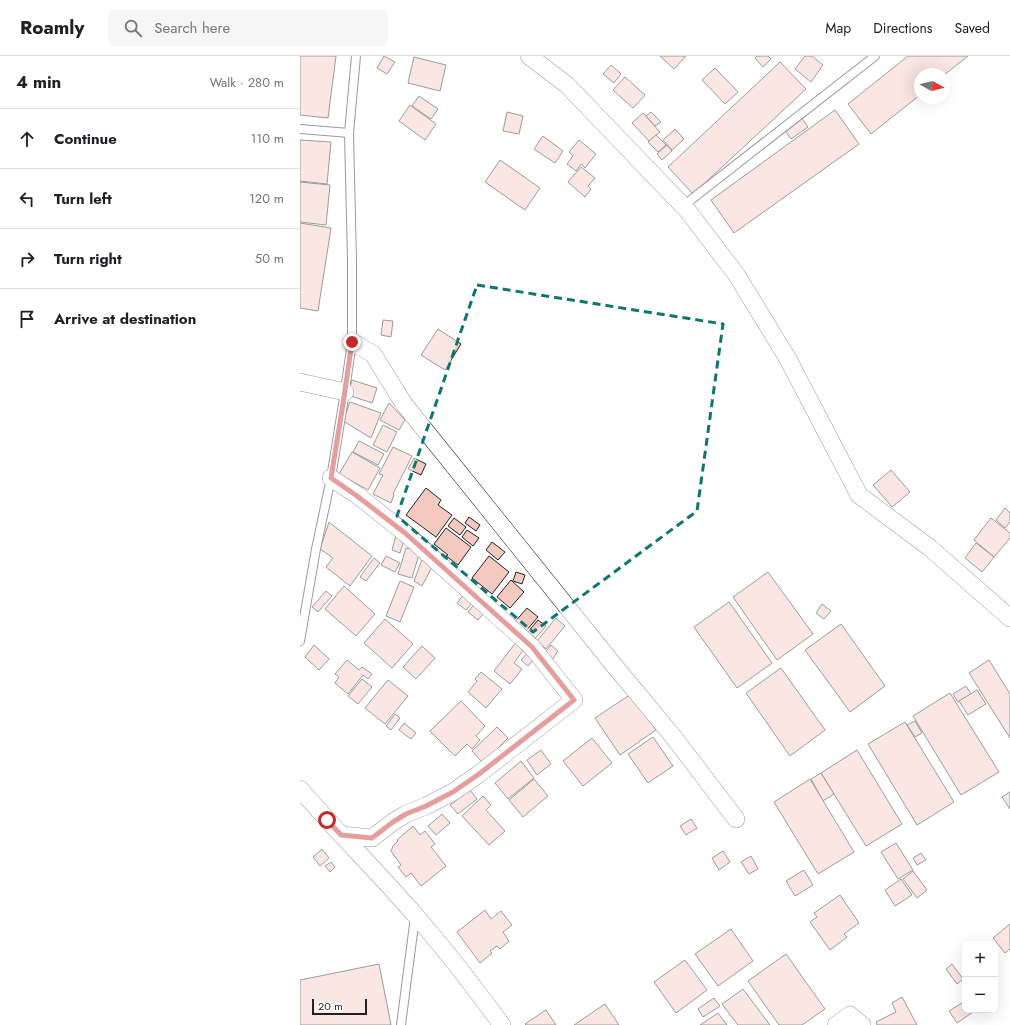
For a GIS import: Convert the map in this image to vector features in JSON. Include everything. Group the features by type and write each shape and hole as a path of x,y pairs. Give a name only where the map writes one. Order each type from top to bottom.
{"street":[{"path":"529,56 567,85 683,206 736,274 788,359 859,495 930,548 1010,618"},
{"path":"352,342 373,354 404,404 672,735 736,819"},
{"path":"300,382 345,392"},
{"path":"331,478 405,533 532,647 574,700 479,774 453,792 426,806 406,814 372,838 341,835"},
{"path":"300,789 415,915 478,992 502,1025"},
{"path":"836,1025 850,1015 862,1025"}],"lane":[{"path":"300,641 316,549 331,478 352,342 349,132 356,56"},
{"path":"683,206 875,56"},
{"path":"300,129 349,132"},
{"path":"401,1025 415,915"}],"highlighted area":[{"path":"477,285 723,324 697,511 533,632 397,516"}],"building":[{"path":"300,56 336,56 328,118 300,115"},
{"path":"384,56 395,62 387,74 377,68"},
{"path":"660,56 686,56 674,69"},
{"path":"757,56 768,56 771,59 763,67 755,58"},
{"path":"805,56 812,56 823,65 811,82 795,69"},
{"path":"908,56 968,56 950,70 950,68 914,68 914,100 871,134 848,104"},
{"path":"414,57 446,65 440,91 408,83"},
{"path":"780,62 806,89 693,194 668,167"},
{"path":"611,65 621,74 614,83 603,74"},
{"path":"715,68 738,92 725,104 702,80"},
{"path":"625,77 645,95 633,108 613,90"},
{"path":"419,96 438,109 431,119 412,106"},
{"path":"410,105 436,124 425,140 399,121"},
{"path":"835,110 859,144 734,233 711,200"},
{"path":"507,112 523,116 519,134 503,131"},
{"path":"651,112 661,122 655,126 646,116"},
{"path":"643,113 660,132 649,141 632,123"},
{"path":"800,116 808,127 791,139 783,128"},
{"path":"675,129 684,139 672,150 663,140"},
{"path":"656,135 666,145 658,152 648,142"},
{"path":"543,136 563,151 555,163 534,149"},
{"path":"300,140 331,142 327,184 300,181"},
{"path":"579,140 596,154 585,168 581,164 576,171 567,164 573,156 569,152"},
{"path":"667,145 672,151 662,160 657,154"},
{"path":"500,160 540,188 525,210 485,182"},
{"path":"581,167 595,178 588,186 591,189 585,197 568,182"},
{"path":"300,182 330,185 326,225 300,222"},
{"path":"300,223 331,228 318,311 300,308"},
{"path":"383,320 393,321 391,337 381,335"},
{"path":"438,329 461,344 445,370 421,355"},
{"path":"352,380 377,388 372,403 348,395"},
{"path":"350,402 381,413 371,438 343,421"},
{"path":"389,403 405,420 399,430 380,420"},
{"path":"383,425 397,432 387,452 373,445"},
{"path":"359,441 384,454 378,465 353,452"},
{"path":"393,447 412,456 393,494 391,503 373,494 383,475 379,474"},
{"path":"352,452 380,468 368,490 339,474"},
{"path":"414,458 426,464 421,475 408,469"},
{"path":"891,470 910,492 892,507 873,485"},
{"path":"426,488 441,500 438,505 452,515 436,537 406,515"},
{"path":"1005,508 1010,513 1010,522 1005,528 996,520"},
{"path":"469,517 480,525 476,531 465,523"},
{"path":"454,518 466,527 460,535 448,526"},
{"path":"991,518 1010,533 1010,538 994,557 974,540"},
{"path":"329,522 372,556 350,586 326,567 333,558 320,549"},
{"path":"446,528 471,547 458,565 434,544"},
{"path":"467,530 479,538 473,546 462,537"},
{"path":"396,535 405,537 400,553 392,550"},
{"path":"492,542 505,552 498,560 486,550"},
{"path":"976,543 994,557 982,572 965,558"},
{"path":"406,548 420,551 412,578 398,574"},
{"path":"386,556 400,563 395,572 381,565"},
{"path":"489,556 509,572 492,594 472,578"},
{"path":"423,557 434,563 422,586 414,581"},
{"path":"374,558 380,563 366,581 360,577"},
{"path":"516,572 525,575 522,584 513,581"},
{"path":"768,572 813,634 777,660 733,597"},
{"path":"511,580 524,592 510,608 497,597"},
{"path":"400,581 414,587 400,622 386,616"},
{"path":"344,586 375,614 356,636 325,609"},
{"path":"326,591 332,596 318,612 312,607"},
{"path":"464,594 474,601 466,610 457,603"},
{"path":"476,602 486,611 478,620 468,612"},
{"path":"729,602 772,663 737,688 694,627"},
{"path":"822,604 831,611 824,619 816,613"},
{"path":"527,608 538,617 525,632 514,623"},
{"path":"556,618 565,626 546,649 537,641"},
{"path":"385,619 413,644 392,668 364,643"},
{"path":"538,620 546,626 534,640 526,634"},
{"path":"841,624 885,686 850,712 805,650"},
{"path":"517,641 525,648 514,663 522,669 510,684 494,671"},
{"path":"314,645 329,659 319,670 305,657"},
{"path":"551,645 558,651 552,660 544,654"},
{"path":"422,646 435,658 416,679 403,667"},
{"path":"528,652 535,658 528,666 521,660"},
{"path":"347,660 359,670 362,667 372,674 368,679 363,675 348,694 335,683 339,677 335,674"},
{"path":"989,660 1010,694 1010,738 969,673"},
{"path":"781,668 825,730 790,756 746,693"},
{"path":"481,672 502,689 486,708 468,692 477,681 475,679"},
{"path":"362,679 372,687 358,704 348,696"},
{"path":"388,680 408,696 385,724 365,708"},
{"path":"966,686 971,694 958,702 953,694"},
{"path":"977,690 986,704 968,715 959,701"},
{"path":"950,693 999,772 961,795 913,716"},
{"path":"631,694 656,730 620,755 595,718"},
{"path":"461,701 485,726 476,736 480,740 472,749 467,744 455,756 430,731"},
{"path":"395,714 400,718 391,730 386,726"},
{"path":"915,721 922,733 915,737 907,725"},
{"path":"905,722 954,802 917,825 868,744"},
{"path":"404,723 416,733 411,739 399,730"},
{"path":"497,727 508,738 483,763 472,751"},
{"path":"653,737 673,766 648,783 628,754"},
{"path":"592,738 612,763 583,786 563,761"},
{"path":"541,750 551,764 537,775 527,760"},
{"path":"857,750 902,824 866,846 821,773"},
{"path":"521,761 534,778 508,799 495,783"},
{"path":"821,773 834,794 823,801 811,779"},
{"path":"534,779 548,796 523,817 509,800"},
{"path":"810,779 854,852 818,874 774,802"},
{"path":"470,790 477,799 458,814 450,805"},
{"path":"1010,792 1010,809 1002,797"},
{"path":"483,796 491,805 486,810 505,831 489,845 462,816"},
{"path":"442,814 450,823 436,835 428,826"},
{"path":"691,819 697,828 686,835 680,826"},
{"path":"413,826 420,835 425,831 435,844 431,847 446,866 421,886 411,873 406,877 398,867 401,865 391,851 393,846 398,841 397,840"},
{"path":"896,843 913,870 898,879 881,852"},
{"path":"322,849 329,858 320,866 313,857"},
{"path":"723,851 730,862 719,870 712,858"},
{"path":"921,853 926,860 917,865 913,858"},
{"path":"751,856 758,869 749,874 741,862"},
{"path":"331,862 335,867 330,872 325,866"},
{"path":"804,870 813,885 795,896 786,881"},
{"path":"913,871 927,890 917,898 903,879"},
{"path":"901,879 912,895 895,906 885,890"},
{"path":"840,895 859,923 844,934 847,937 830,950 810,922 817,917 814,913"},
{"path":"485,910 491,919 501,911 512,925 503,932 509,941 500,949 497,946 490,951 492,953 480,963 457,932"},
{"path":"1010,924 1010,949 1005,953 998,944 998,941 995,941 993,938"},
{"path":"731,929 753,961 718,986 695,954"},
{"path":"786,954 825,1009 802,1025 779,1025 748,981"},
{"path":"685,960 707,990 676,1013 654,982"},
{"path":"379,964 391,1025 300,1025 300,980"},
{"path":"952,964 962,980 957,984 946,969"},
{"path":"743,989 770,1025 738,1025 722,1004"},
{"path":"902,997 917,1025 877,1025 876,1022 896,1012 892,1003"},
{"path":"714,998 720,1006 703,1017 698,1009"},
{"path":"962,1003 962,1013 972,1013 957,1023 949,1011"},
{"path":"605,1004 619,1025 574,1025"},
{"path":"546,1010 556,1025 525,1024"},
{"path":"718,1013 727,1025 700,1025"}],"route":[{"path":"327,820 341,835 372,838 406,814 426,806 453,792 479,774 574,700 532,647 405,533 331,478 352,342"}]}
